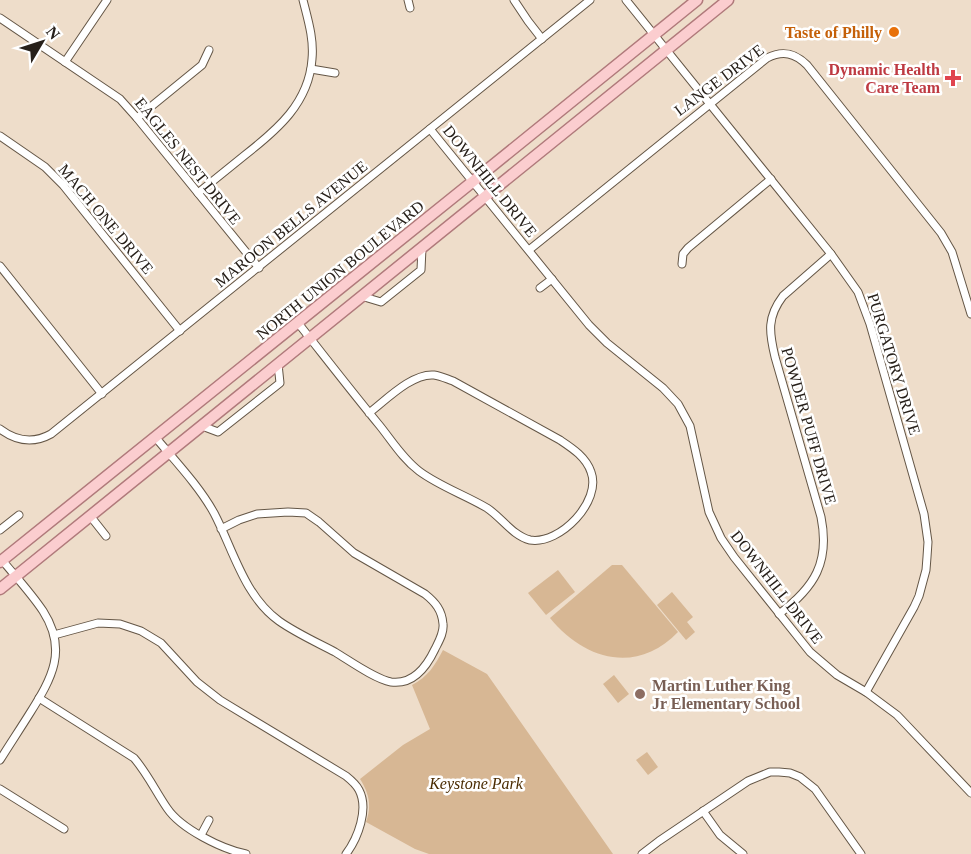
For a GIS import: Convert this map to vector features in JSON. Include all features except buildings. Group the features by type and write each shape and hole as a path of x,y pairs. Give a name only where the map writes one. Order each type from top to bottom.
{"main road":[{"name":"NORTH UNION BOULEVARD","path":"1,561 697,0"},
{"name":"NORTH UNION BOULEVARD","path":"0,589 728,0"}],"street":[{"path":"65,62 107,0"},
{"path":"198,193 280,126 295,107 311,69 312,40 303,0"},
{"path":"408,0 410,8"},
{"path":"514,0 542,39"},
{"name":"MAROON BELLS AVENUE","path":"0,429 24,441 43,439 51,434 590,0"},
{"name":"PURGATORY DRIVE","path":"626,0 831,254 852,283 862,303 921,502 928,542 926,570 915,606 866,692"},
{"name":"EAGLES NEST DRIVE","path":"0,18 120,99 258,268"},
{"path":"137,118 202,65 209,50"},
{"name":"LANGE DRIVE","path":"529,250 767,58 775,54 793,54 807,64 941,233 952,252 971,314"},
{"path":"311,69 336,73"},
{"name":"DOWNHILL DRIVE","path":"430,129 597,334 663,388 678,404 690,426 709,512 717,530 727,548 780,614 816,658 837,675 866,692 897,715 971,793"},
{"name":"MACH ONE DRIVE","path":"0,136 45,168 63,185 180,331"},
{"path":"682,264 683,254 688,248 771,179"},
{"name":"NORTH UNION BOULEVARD","path":"361,296 381,302 421,270 422,248"},
{"name":"POWDER PUFF DRIVE","path":"780,614 798,599 812,582 824,547 824,532 775,357 770,331 771,321 777,303 783,296 831,254"},
{"path":"0,266 102,394"},
{"path":"540,288 552,279"},
{"path":"298,323 369,413 411,464 426,476 487,508 523,538 540,540 559,534 567,528 590,500 594,481 592,472 587,463 571,448 453,381 434,375 417,378 407,383 369,413"},
{"name":"NORTH UNION BOULEVARD","path":"202,426 218,432 280,383 278,364"},
{"path":"156,438 204,498 253,592 262,605 279,621 373,674 392,682 411,678 419,673 430,660 443,632 444,624 434,600 354,554 313,516 298,512 257,514 221,529"},
{"path":"0,530 19,515"},
{"path":"91,517 106,536"},
{"path":"0,760 48,683 54,663 56,644 42,610 1,561"},
{"path":"54,635 85,625 110,622 131,627 152,637 169,651 197,682 220,700 346,776 359,790 363,810 352,847 346,854"},
{"path":"39,698 134,758 175,818 224,847 246,854"},
{"path":"642,854 748,781 770,772 790,773 800,777 815,789 861,854"},
{"path":"0,789 64,829"},
{"path":"703,811 720,835 743,854"},
{"path":"201,835 209,820"}],"green space":[{"path":"612,565 622,565 678,632 662,645 645,654 628,658 611,657 595,652 579,644 550,618"},
{"path":"558,570 575,592 546,615 528,593"},
{"path":"672,592 693,617 687,622 695,632 686,640 657,605"},
{"name":"Keystone Park","path":"443,650 487,674 613,854 429,854 415,849 366,822 369,800 360,779 403,745 430,729 412,685 430,670"},
{"path":"614,675 629,694 618,703 603,684"},
{"path":"647,752 658,767 648,775 636,760"}],"place":[{"name":"Taste of Philly","path":"894,32"},
{"name":"Dynamic Health Care Team","path":"953,78"},
{"name":"Martin Luther King Jr Elementary School","path":"640,694"}]}
